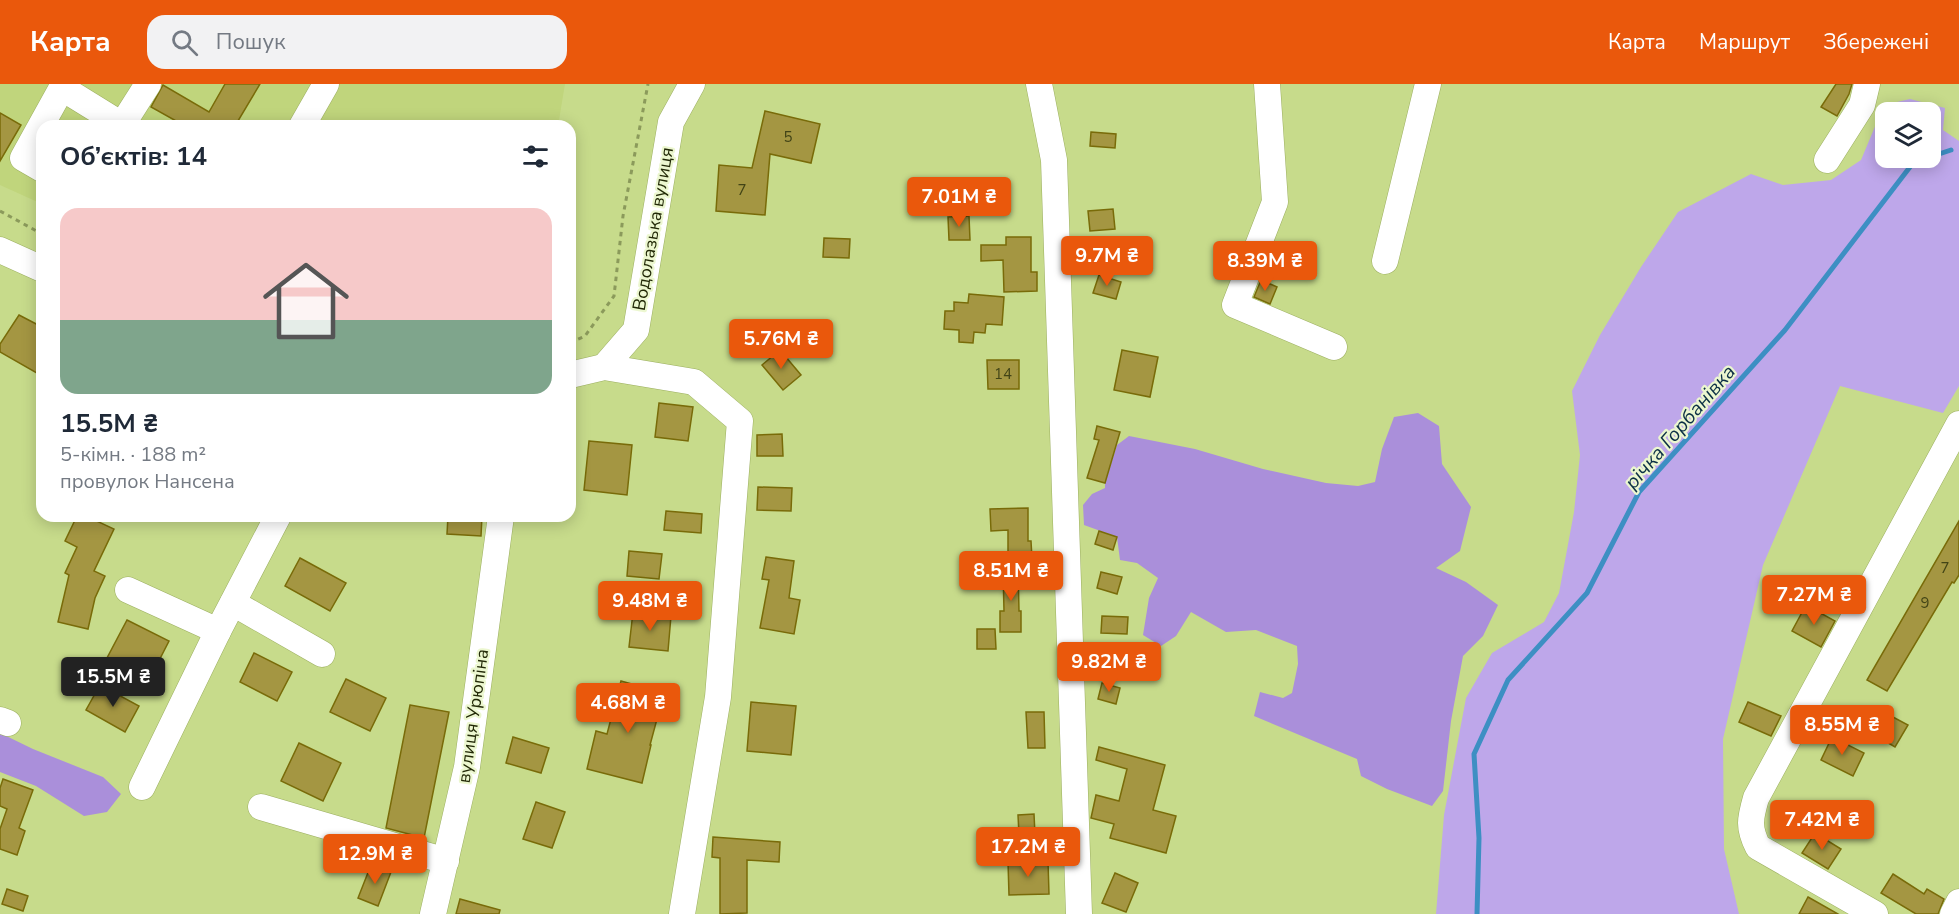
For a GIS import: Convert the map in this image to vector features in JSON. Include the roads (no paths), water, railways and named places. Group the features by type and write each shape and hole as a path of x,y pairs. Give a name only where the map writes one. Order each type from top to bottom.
{"street":[{"path":"126,120 148,84"},
{"path":"305,120 326,84"},
{"name":"Водолазька вулиця","path":"604,367 636,330 671,122 692,84"},
{"path":"1039,84 1054,160 1079,914"},
{"path":"1267,84 1275,202 1235,305 1334,347"},
{"path":"1385,261 1428,84"},
{"path":"1827,160 1862,105 1867,84"},
{"path":"44,120 63,86 113,120"},
{"path":"36,135 23,158 36,166"},
{"path":"0,250 36,266"},
{"path":"576,374 604,367 694,382 740,421 718,697 682,914"},
{"path":"1875,914 1758,847 1750,832 1751,816 1756,798 1959,424"},
{"path":"142,787 218,631 275,522"},
{"name":"вулиця Урюпіна","path":"433,914 467,767 500,522"},
{"path":"128,590 218,631"},
{"path":"233,603 322,654"},
{"path":"261,807 446,861"},
{"path":"1953,914 1959,902"}],"waterway":[{"name":"річка Горбанівка","path":"1941,153 1951,150"},
{"name":"річка Горбанівка","path":"1477,914 1479,838 1474,754 1508,680 1587,593 1639,492 1785,330 1909,168"}]}
